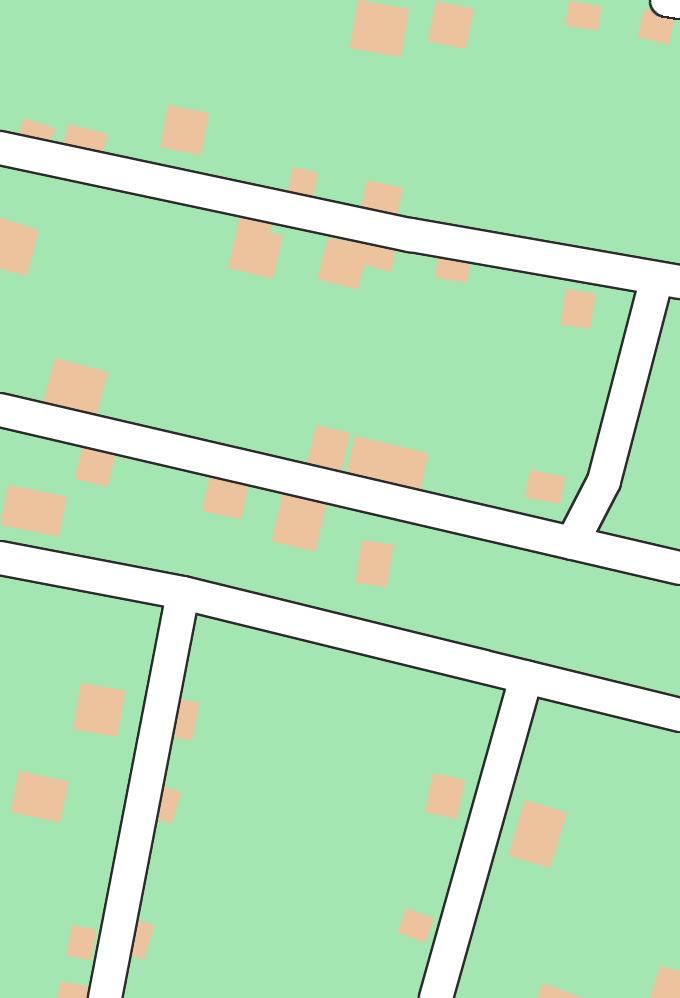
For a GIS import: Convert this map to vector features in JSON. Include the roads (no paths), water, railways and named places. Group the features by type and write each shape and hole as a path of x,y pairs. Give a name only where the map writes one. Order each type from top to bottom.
{"street":[{"path":"667,0 680,2"},
{"path":"0,148 668,281 604,481 572,543"},
{"path":"0,410 680,567"},
{"path":"0,558 183,593 680,716"},
{"path":"105,998 183,593"},
{"path":"435,998 526,677"}]}
